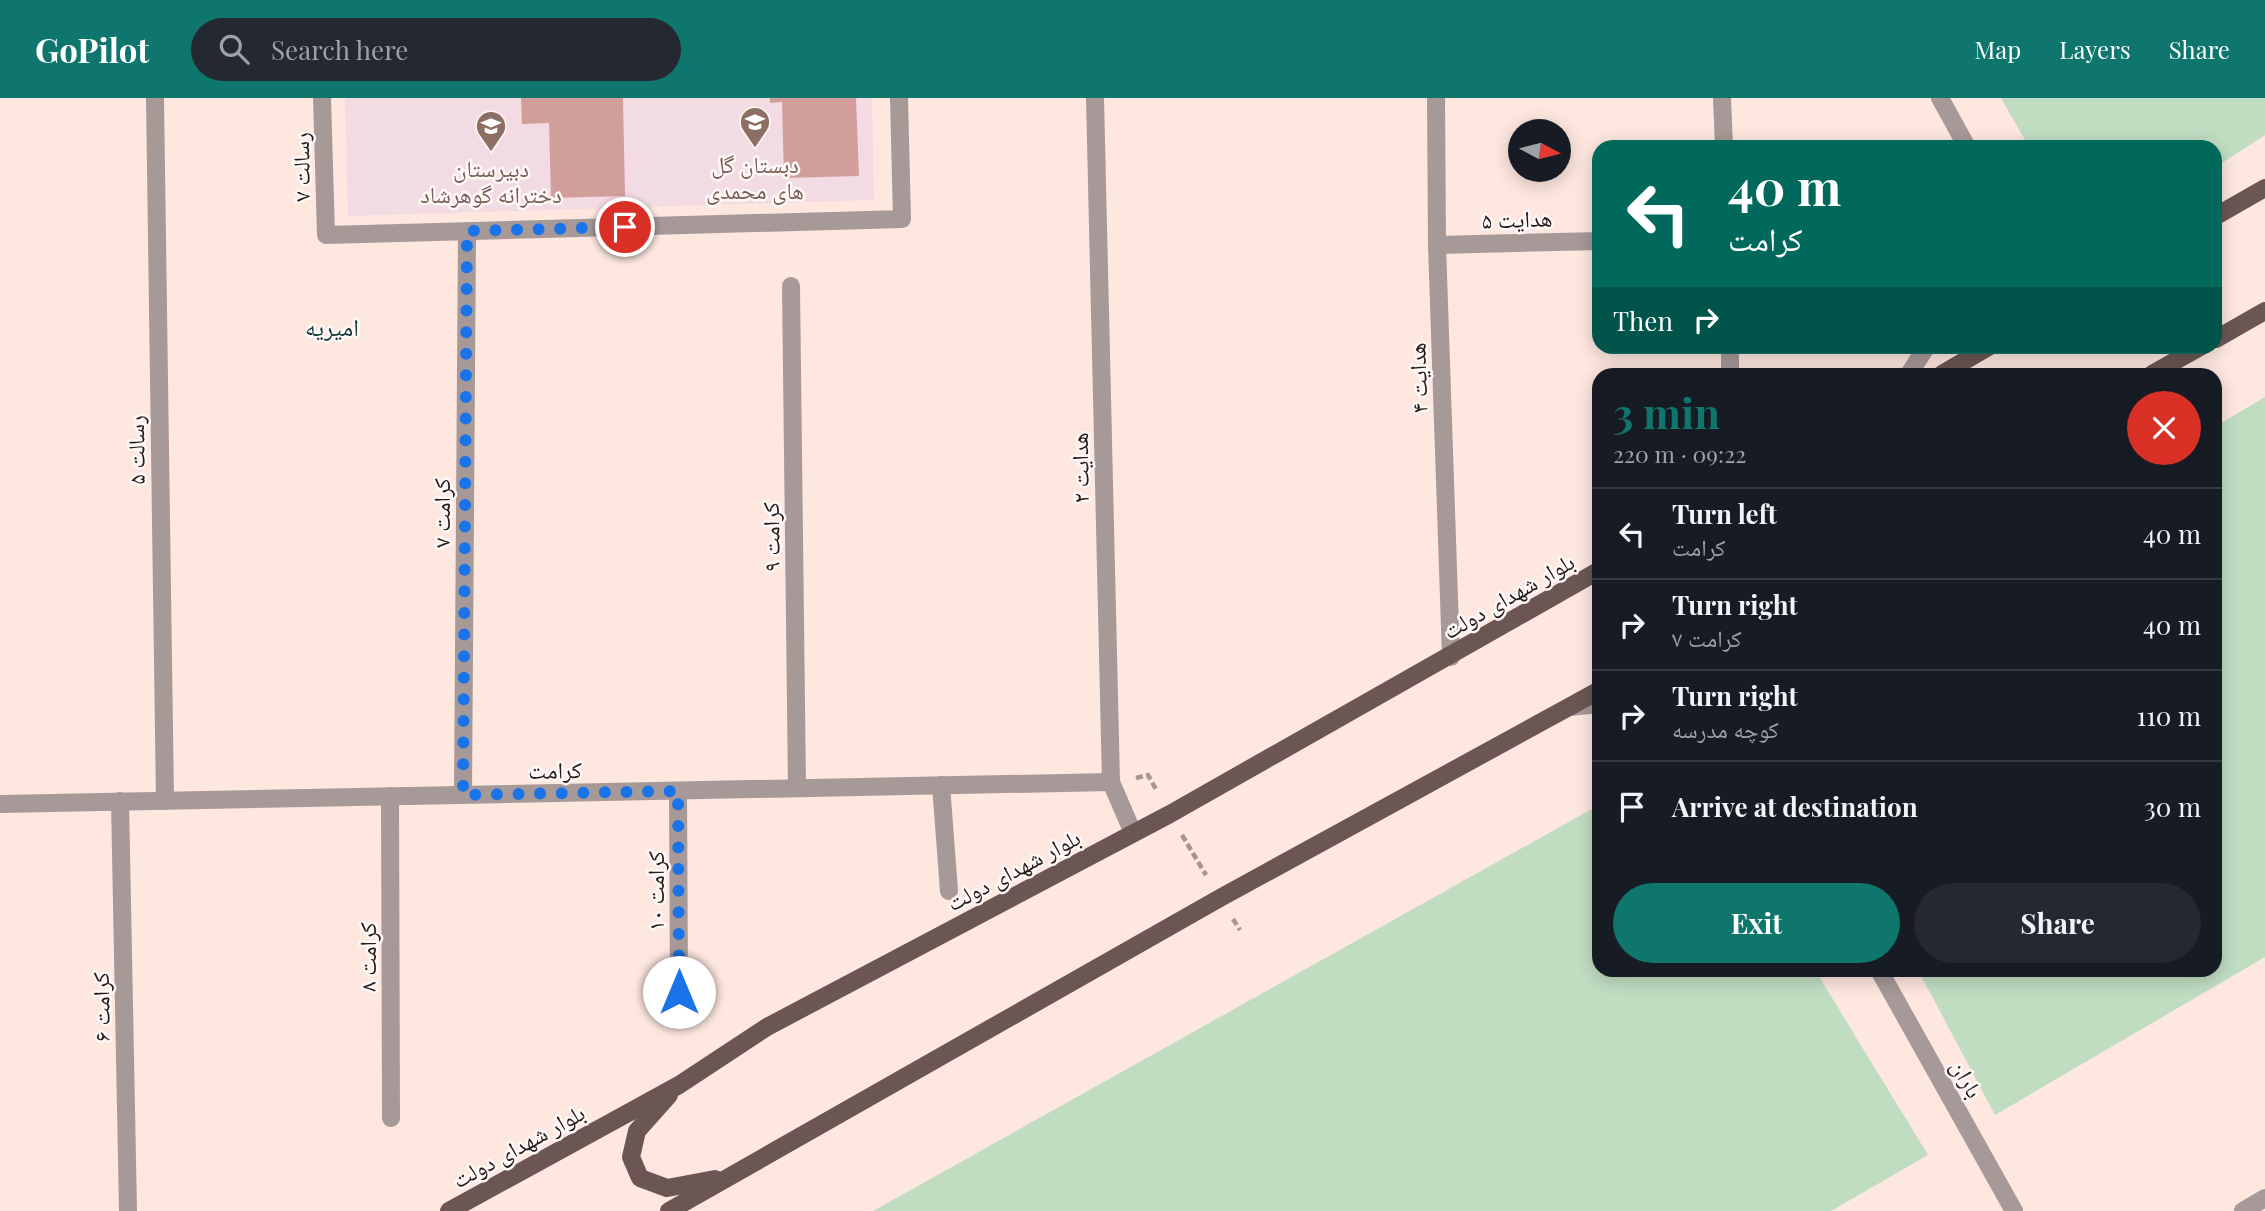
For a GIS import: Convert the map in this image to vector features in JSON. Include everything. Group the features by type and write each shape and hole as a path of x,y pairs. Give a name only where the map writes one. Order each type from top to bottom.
{"main road":[{"path":"2222,213 2265,188"},
{"path":"2222,336 2265,311"},
{"path":"1952,368 1976,354"},
{"path":"2163,368 2188,354"},
{"name":"بلوار شهدای دولت","path":"449,1211 679,1085 767,1027 1133,833 1451,657 1592,574"},
{"path":"669,1211 1220,898 1592,694"},
{"path":"679,1085 637,1131 631,1157 640,1178 667,1188 729,1176"}],"street":[{"name":"رسالت ۵","path":"155,98 165,801"},
{"name":"رسالت ۷","path":"322,98 326,235 467,231"},
{"path":"467,231 902,219 899,98"},
{"name":"هدایت ۲","path":"1095,98 1111,782 1133,833"},
{"name":"هدایت ۴","path":"1436,98 1437,245 1451,657"},
{"path":"1722,98 1724,140"},
{"path":"1940,98 1962,140"},
{"name":"کرامت ۷","path":"463,795 467,231"},
{"name":"هدایت ۵","path":"1437,245 1592,241"},
{"name":"کرامت ۹","path":"791,286 797,788"},
{"path":"1569,707 1592,705"},
{"name":"کرامت","path":"0,804 1111,782"},
{"path":"941,786 949,891"},
{"name":"کرامت ۱۰","path":"678,791 679,992"},
{"name":"کرامت ۸","path":"390,796 391,1118"},
{"name":"کرامت ۶","path":"121,802 128,1211"},
{"name":"باران","path":"1883,977 2014,1211"},
{"path":"2243,1211 2265,1198"}],"shaded area":[{"path":"345,98 872,98 874,200 348,216"}],"green space":[{"path":"2001,98 2265,98 2265,135 2222,163 2222,140 2025,140"},
{"path":"2265,397 2265,957 1995,1115 1922,977 2222,977 2222,422"},
{"path":"1592,809 1592,977 1819,977 1928,1155 1831,1211 873,1211"}],"building":[{"path":"521,98 623,98 625,196 551,198 549,123 522,124"},
{"path":"770,98 856,98 859,176 784,178 782,102 770,103"}],"place":[{"name":"دبستان گل های محمدی","path":"755,149"},
{"name":"دبیرستان دخترانه گوهرشاد","path":"491,153"}],"district":[{"name":"امیریه","path":"332,326"}],"route":[{"path":"625,227 467,231 463,795 678,791 679,992"}]}
